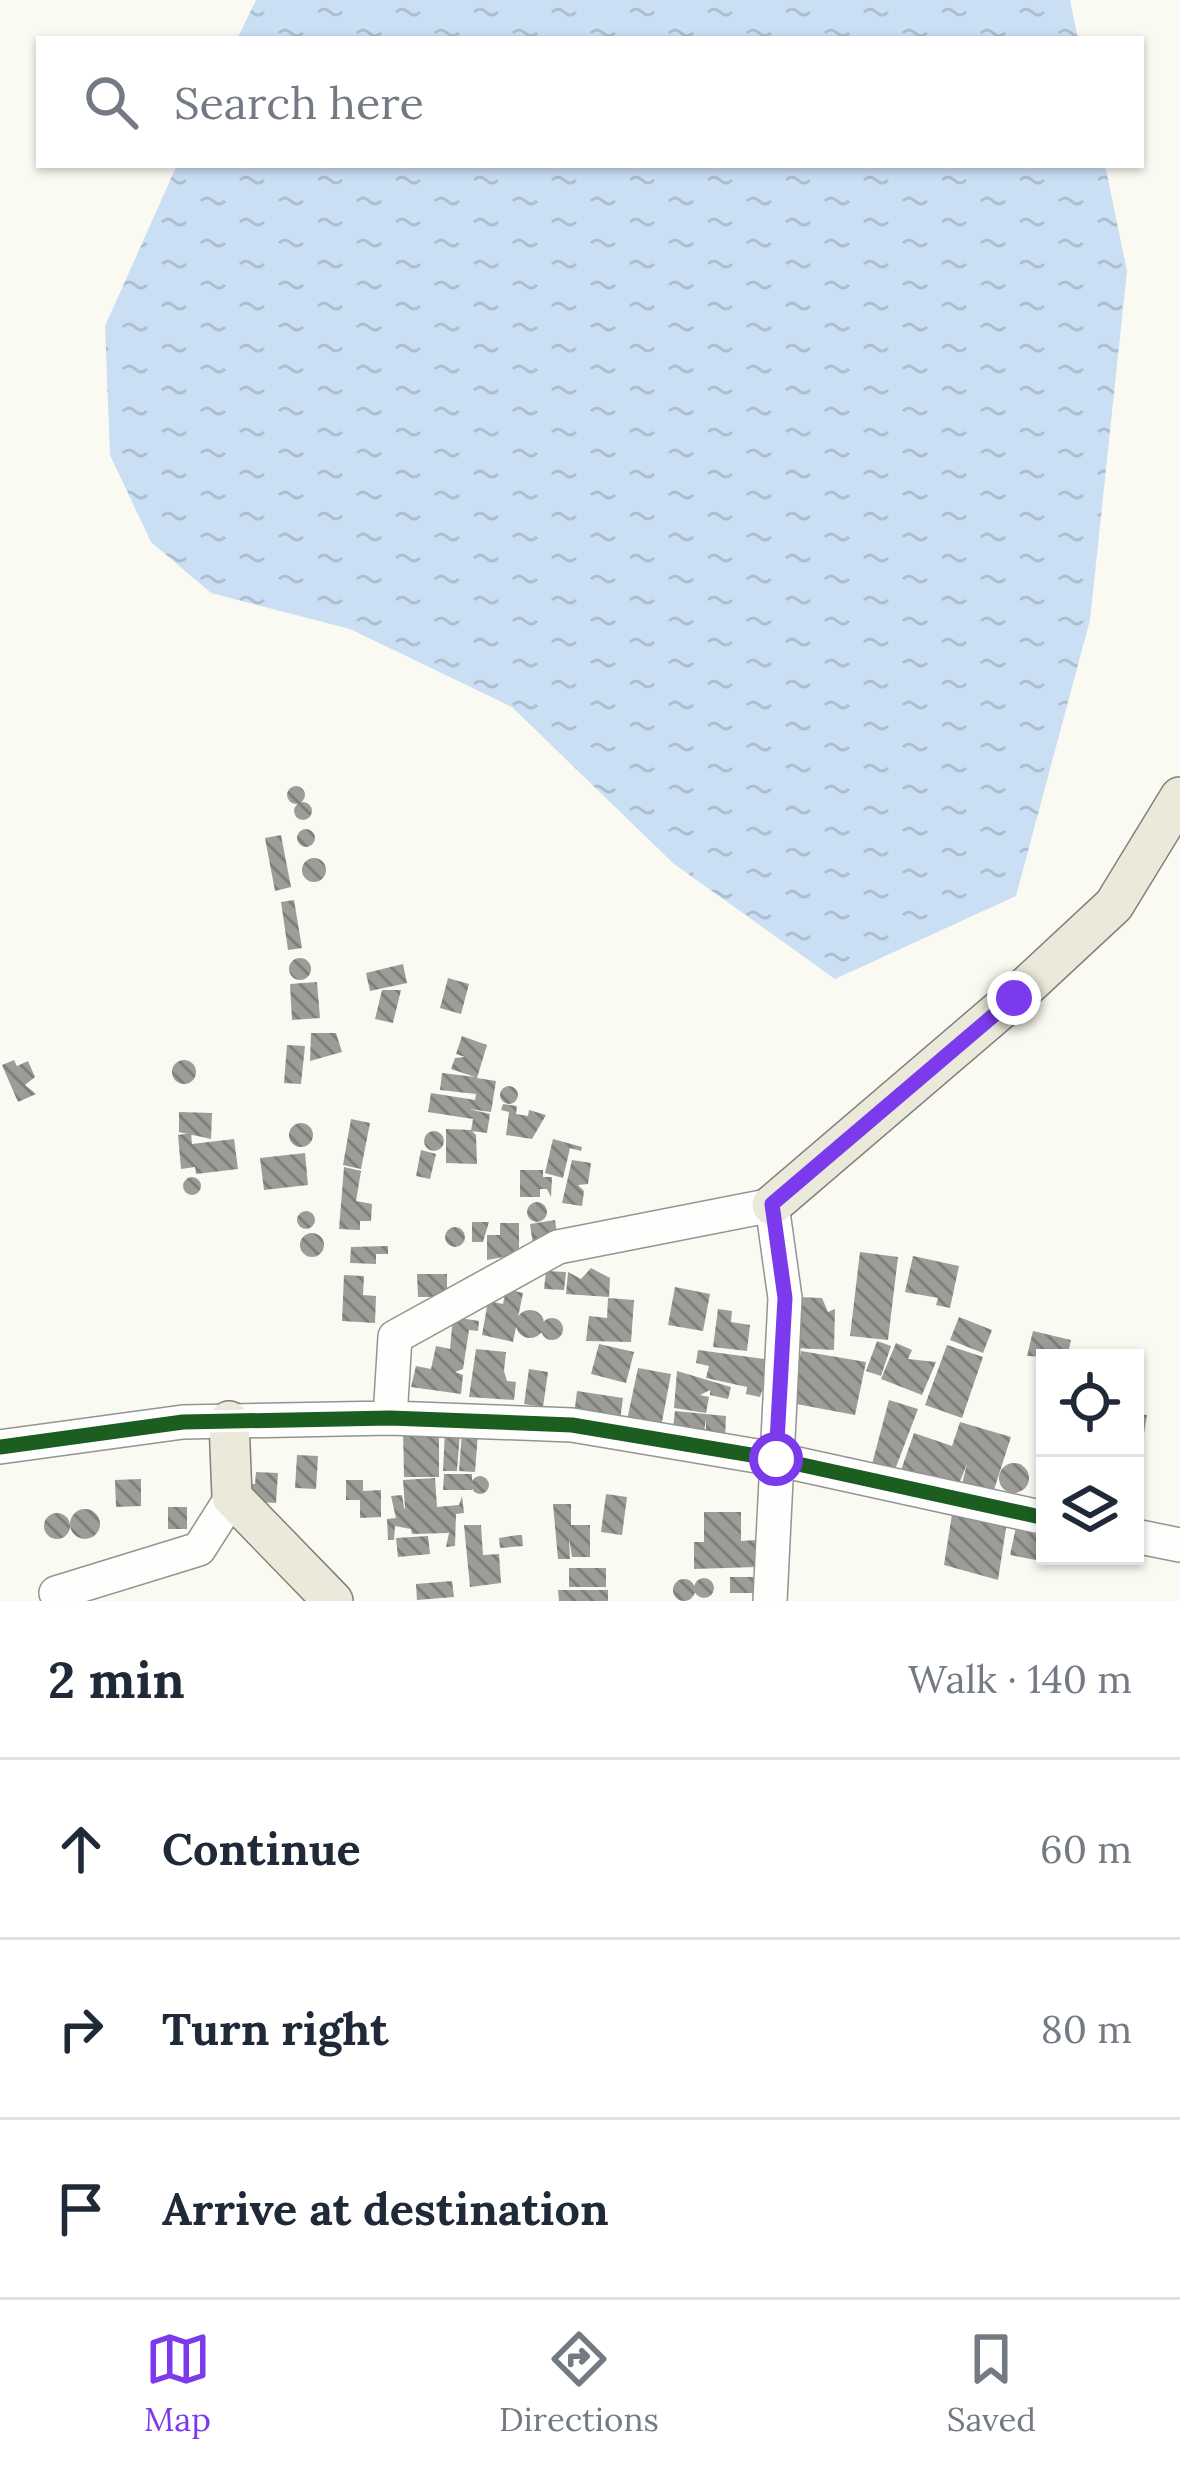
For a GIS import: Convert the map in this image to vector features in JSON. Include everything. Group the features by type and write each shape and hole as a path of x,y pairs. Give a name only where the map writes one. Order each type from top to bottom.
{"main road":[{"path":"772,1204 1014,998 1114,905 1180,797"},
{"path":"229,1421 232,1497 333,1601"}],"street":[{"path":"390,1418 395,1337 558,1247 772,1204 785,1298 770,1601"},
{"path":"0,1447 183,1422 390,1418 572,1425 776,1459 1036,1517"},
{"path":"56,1593 199,1549 232,1497"},
{"path":"1144,1538 1180,1545"}],"water":[{"path":"256,0 1070,0 1077,36 238,36"},
{"path":"176,168 1106,168 1127,271 1090,620 1016,896 835,979 674,864 512,707 350,629 211,593 151,542 110,455 105,326"}],"building":[{"path":"296,786 305,795 296,804 287,795"},
{"path":"303,802 312,811 303,820 294,811"},
{"path":"306,829 315,838 306,847 297,838"},
{"path":"281,835 291,887 275,891 265,838"},
{"path":"314,858 323,861 323,879 314,882 305,879 302,870 305,861"},
{"path":"294,900 302,948 288,950 281,902"},
{"path":"300,958 311,969 300,980 289,969"},
{"path":"403,964 407,983 370,991 366,973"},
{"path":"448,978 469,984 461,1014 440,1008"},
{"path":"317,982 320,1018 292,1020 290,984"},
{"path":"382,990 401,990 393,1023 375,1019"},
{"path":"311,1033 336,1033 342,1052 310,1061"},
{"path":"462,1036 487,1045 477,1078 496,1081 491,1112 469,1109 490,1114 487,1133 471,1131 473,1119 428,1112 431,1093 475,1100 476,1094 440,1090 442,1073 475,1077 451,1069 455,1058 465,1057 456,1054"},
{"path":"287,1045 305,1046 301,1084 284,1083"},
{"path":"14,1060 17,1066 28,1061 35,1077 25,1085 36,1094 18,1102 2,1065"},
{"path":"184,1060 193,1063 193,1081 184,1084 175,1081 172,1072 175,1063"},
{"path":"509,1086 518,1095 509,1104 500,1095"},
{"path":"503,1104 517,1106 516,1114 528,1116 529,1110 546,1115 532,1139 506,1135 509,1112 501,1110"},
{"path":"179,1112 212,1113 211,1139 179,1132"},
{"path":"351,1119 370,1123 361,1169 343,1165"},
{"path":"301,1123 313,1135 301,1147 289,1135"},
{"path":"446,1129 471,1130 476,1135 477,1164 446,1163"},
{"path":"434,1131 444,1141 434,1151 424,1141"},
{"path":"191,1133 192,1144 234,1139 238,1169 196,1174 195,1167 181,1169 178,1135"},
{"path":"553,1139 582,1147 581,1151 570,1148 563,1178 545,1173"},
{"path":"421,1150 436,1154 430,1179 416,1176"},
{"path":"305,1153 308,1185 264,1190 260,1158"},
{"path":"572,1160 591,1163 588,1184 578,1185 584,1191 582,1206 562,1203"},
{"path":"344,1167 361,1171 356,1201 372,1204 371,1221 360,1221 360,1230 339,1229"},
{"path":"520,1170 543,1170 543,1177 552,1177 551,1197 547,1189 540,1189 540,1197 520,1197"},
{"path":"192,1177 201,1186 192,1195 183,1186"},
{"path":"537,1202 547,1212 537,1222 527,1212"},
{"path":"306,1211 315,1220 306,1229 297,1220"},
{"path":"555,1220 558,1241 533,1245 530,1224"},
{"path":"472,1222 489,1222 483,1242 472,1242"},
{"path":"500,1223 519,1223 519,1254 487,1260 487,1235 500,1235"},
{"path":"455,1227 465,1237 455,1247 445,1237"},
{"path":"312,1233 324,1245 312,1257 300,1245"},
{"path":"388,1246 388,1254 376,1254 376,1264 350,1263 351,1247"},
{"path":"860,1252 898,1257 888,1340 850,1336"},
{"path":"913,1256 959,1266 950,1308 936,1305 938,1298 905,1292"},
{"path":"591,1268 610,1278 609,1297 566,1294 568,1272 581,1279"},
{"path":"546,1271 566,1272 564,1290 544,1289"},
{"path":"417,1274 447,1274 447,1297 418,1297"},
{"path":"344,1275 364,1276 363,1295 376,1296 375,1323 342,1321"},
{"path":"675,1287 710,1294 703,1331 668,1325"},
{"path":"506,1289 523,1293 513,1342 482,1335 488,1301 503,1304"},
{"path":"798,1297 822,1298 828,1312 835,1309 834,1350 796,1348"},
{"path":"608,1298 634,1300 631,1342 586,1341 589,1316 607,1318"},
{"path":"718,1309 732,1311 731,1322 750,1325 747,1351 713,1347"},
{"path":"530,1310 540,1314 544,1324 540,1334 530,1338 520,1334 516,1324 520,1314"},
{"path":"453,1317 479,1321 478,1331 469,1330 463,1369 455,1372 463,1375 461,1394 411,1387 416,1366 431,1369 436,1346 450,1349"},
{"path":"959,1317 992,1330 983,1353 950,1340"},
{"path":"552,1318 563,1329 552,1340 541,1329"},
{"path":"1033,1331 1071,1340 1069,1349 1036,1349 1036,1356 1027,1356"},
{"path":"877,1341 891,1346 881,1376 866,1371"},
{"path":"896,1343 912,1350 908,1359 936,1362 922,1395 881,1379"},
{"path":"599,1344 634,1352 626,1383 591,1374"},
{"path":"947,1345 983,1357 962,1418 925,1405"},
{"path":"476,1349 506,1352 504,1371 507,1381 516,1382 514,1400 469,1397"},
{"path":"698,1350 772,1360 760,1397 746,1394 747,1387 706,1378 709,1366 696,1363"},
{"path":"801,1351 866,1362 855,1415 791,1403"},
{"path":"638,1368 671,1374 661,1427 627,1420"},
{"path":"529,1369 548,1372 543,1407 524,1404"},
{"path":"677,1371 731,1387 728,1399 710,1395 710,1390 700,1395 709,1397 706,1413 674,1408"},
{"path":"577,1391 623,1398 619,1428 574,1415"},
{"path":"889,1400 918,1409 893,1475 871,1468"},
{"path":"675,1411 726,1416 725,1439 706,1438 706,1419 703,1439 672,1435"},
{"path":"960,1422 1011,1437 992,1496 961,1488 967,1464 959,1484 901,1470 914,1433 952,1446"},
{"path":"403,1430 439,1430 439,1477 404,1477"},
{"path":"445,1431 460,1432 457,1471 443,1471"},
{"path":"462,1432 478,1433 475,1472 459,1471"},
{"path":"297,1455 318,1456 316,1489 295,1488"},
{"path":"1014,1463 1025,1467 1029,1478 1025,1489 1014,1493 1003,1489 999,1478 1003,1467"},
{"path":"256,1472 278,1473 276,1503 241,1501 237,1483 255,1484"},
{"path":"444,1474 472,1474 472,1490 443,1490"},
{"path":"480,1476 489,1485 480,1494 471,1485"},
{"path":"435,1478 437,1507 459,1505 462,1496 464,1513 456,1514 455,1546 446,1547 449,1533 412,1534 411,1529 395,1526 394,1540 388,1540 387,1519 396,1518 391,1496 402,1495 404,1508 410,1510 405,1508 403,1480"},
{"path":"141,1479 141,1506 116,1507 115,1480"},
{"path":"346,1480 363,1480 363,1491 381,1490 381,1517 360,1518 360,1500 346,1500"},
{"path":"606,1494 627,1497 622,1535 601,1532"},
{"path":"553,1504 571,1504 571,1525 590,1525 590,1557 572,1557 569,1538 570,1559 558,1559"},
{"path":"168,1507 187,1507 187,1529 168,1529"},
{"path":"85,1509 100,1524 85,1539 70,1524"},
{"path":"704,1512 741,1512 741,1541 756,1540 757,1567 694,1569 694,1542 704,1542"},
{"path":"57,1513 70,1526 57,1539 44,1526"},
{"path":"952,1514 1007,1522 998,1580 944,1565"},
{"path":"464,1525 481,1525 483,1555 499,1554 501,1583 470,1587"},
{"path":"1016,1527 1036,1530 1036,1560 1010,1555"},
{"path":"522,1535 523,1546 500,1548 499,1538"},
{"path":"428,1536 430,1554 398,1557 396,1538"},
{"path":"569,1568 606,1568 606,1587 569,1587"},
{"path":"730,1577 758,1577 755,1593 730,1593"},
{"path":"704,1578 714,1588 704,1598 694,1588"},
{"path":"684,1579 695,1590 684,1601 673,1590"},
{"path":"452,1581 454,1597 417,1600 416,1584"},
{"path":"558,1590 608,1590 608,1601 559,1601"}],"cycle path":[{"path":"0,1447 183,1422 390,1418 572,1425 775,1459 1036,1516"}],"route":[{"path":"776,1459 785,1298 772,1204 1014,998"}]}
